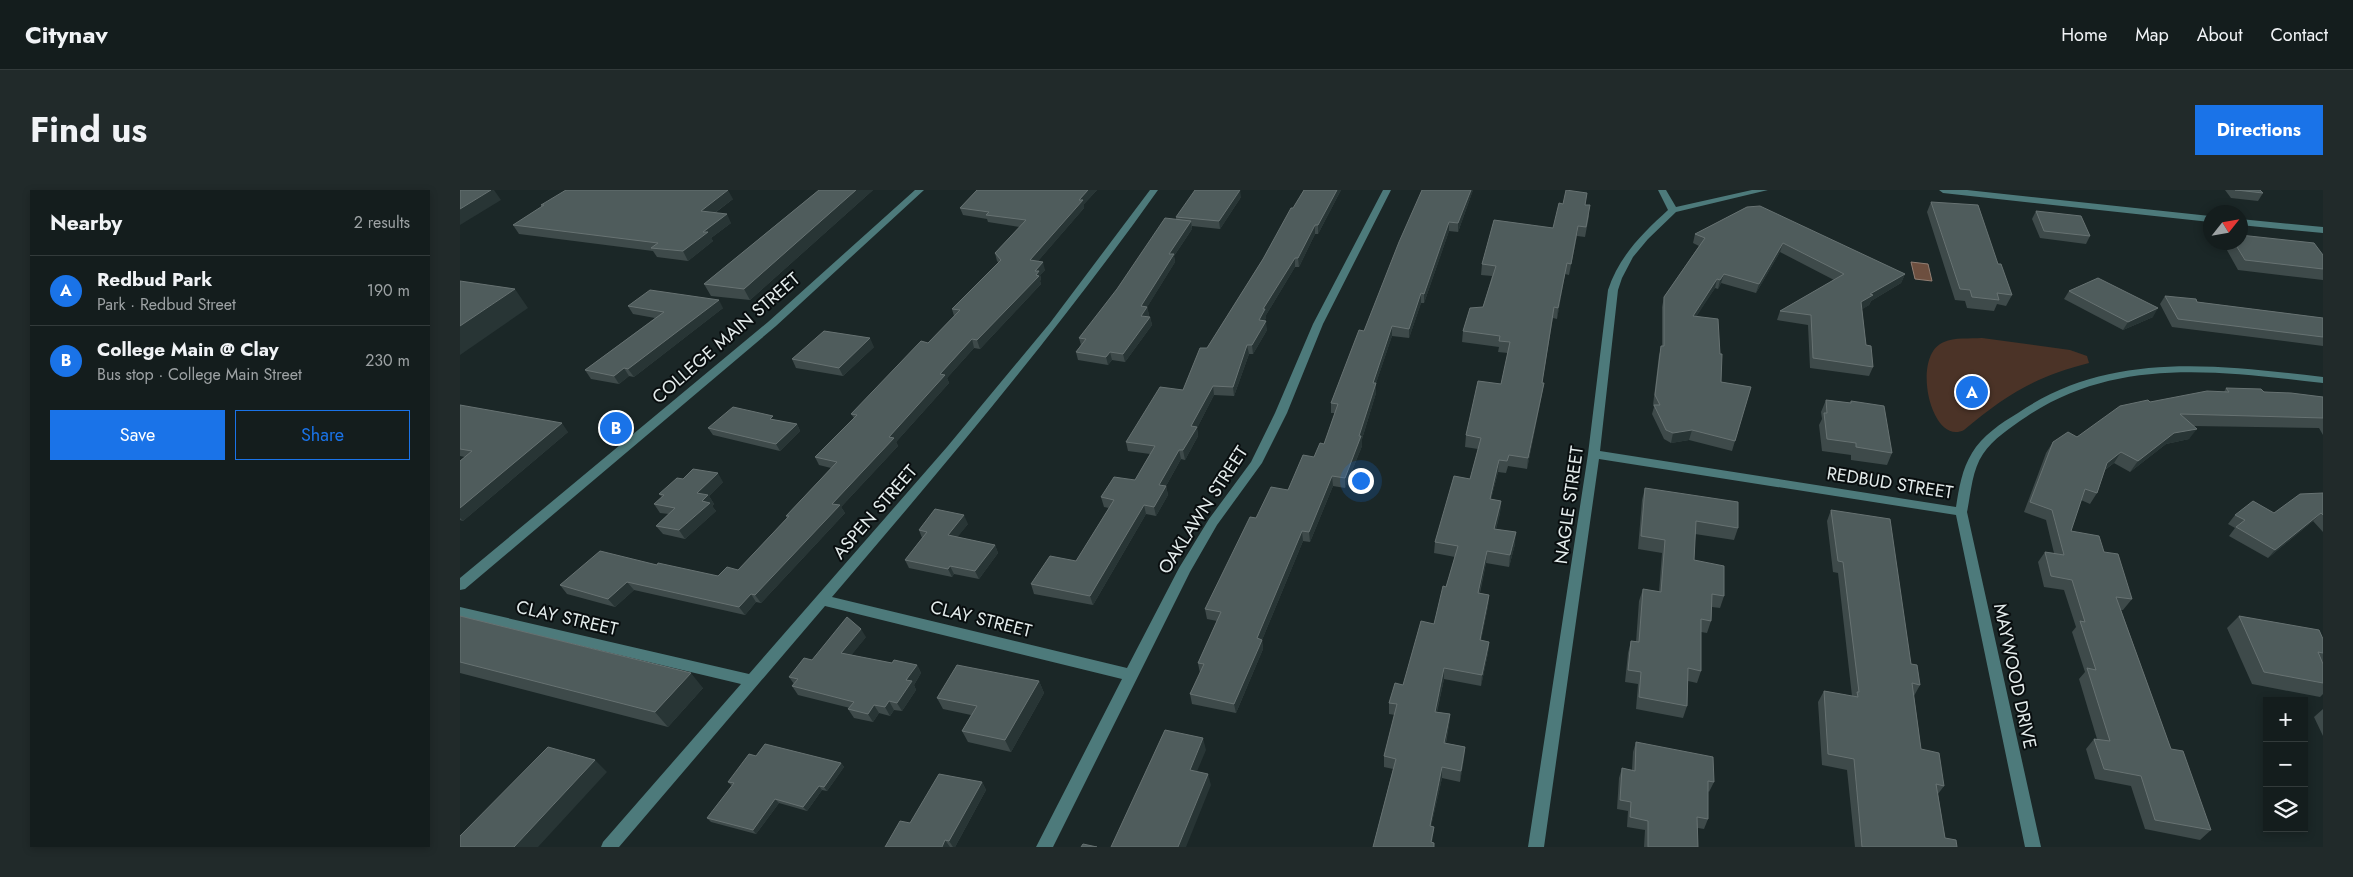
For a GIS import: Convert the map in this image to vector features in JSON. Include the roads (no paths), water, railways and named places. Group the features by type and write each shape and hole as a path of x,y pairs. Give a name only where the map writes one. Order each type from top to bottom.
{"street":[{"name":"COLLEGE MAIN STREET","path":"460,585 772,324 920,190"},
{"name":"ASPEN STREET","path":"609,847 822,600 1054,326 1154,190"},
{"name":"OAKLAWN STREET","path":"1044,847 1184,571 1213,522 1256,464 1281,413 1318,324 1387,190"},
{"path":"1662,190 1673,210 1764,190"},
{"path":"1943,190 2203,218"},
{"name":"NAGLE STREET","path":"1536,847 1594,454 1613,290 1616,277 1628,256 1673,210"},
{"path":"2248,223 2323,230"},
{"name":"REDBUD STREET","path":"1594,454 1961,512 1967,480 1978,453 2025,410 2065,389 2125,373 2166,369 2217,369 2323,380"},
{"name":"MAYWOOD DRIVE","path":"1961,512 2032,847"},
{"name":"CLAY STREET","path":"822,600 1131,675"},
{"name":"CLAY STREET","path":"460,612 753,680"}],"place":[{"name":"Redbud Park","path":"1972,392"},
{"name":"College Main @ Clay","path":"616,428"}]}
